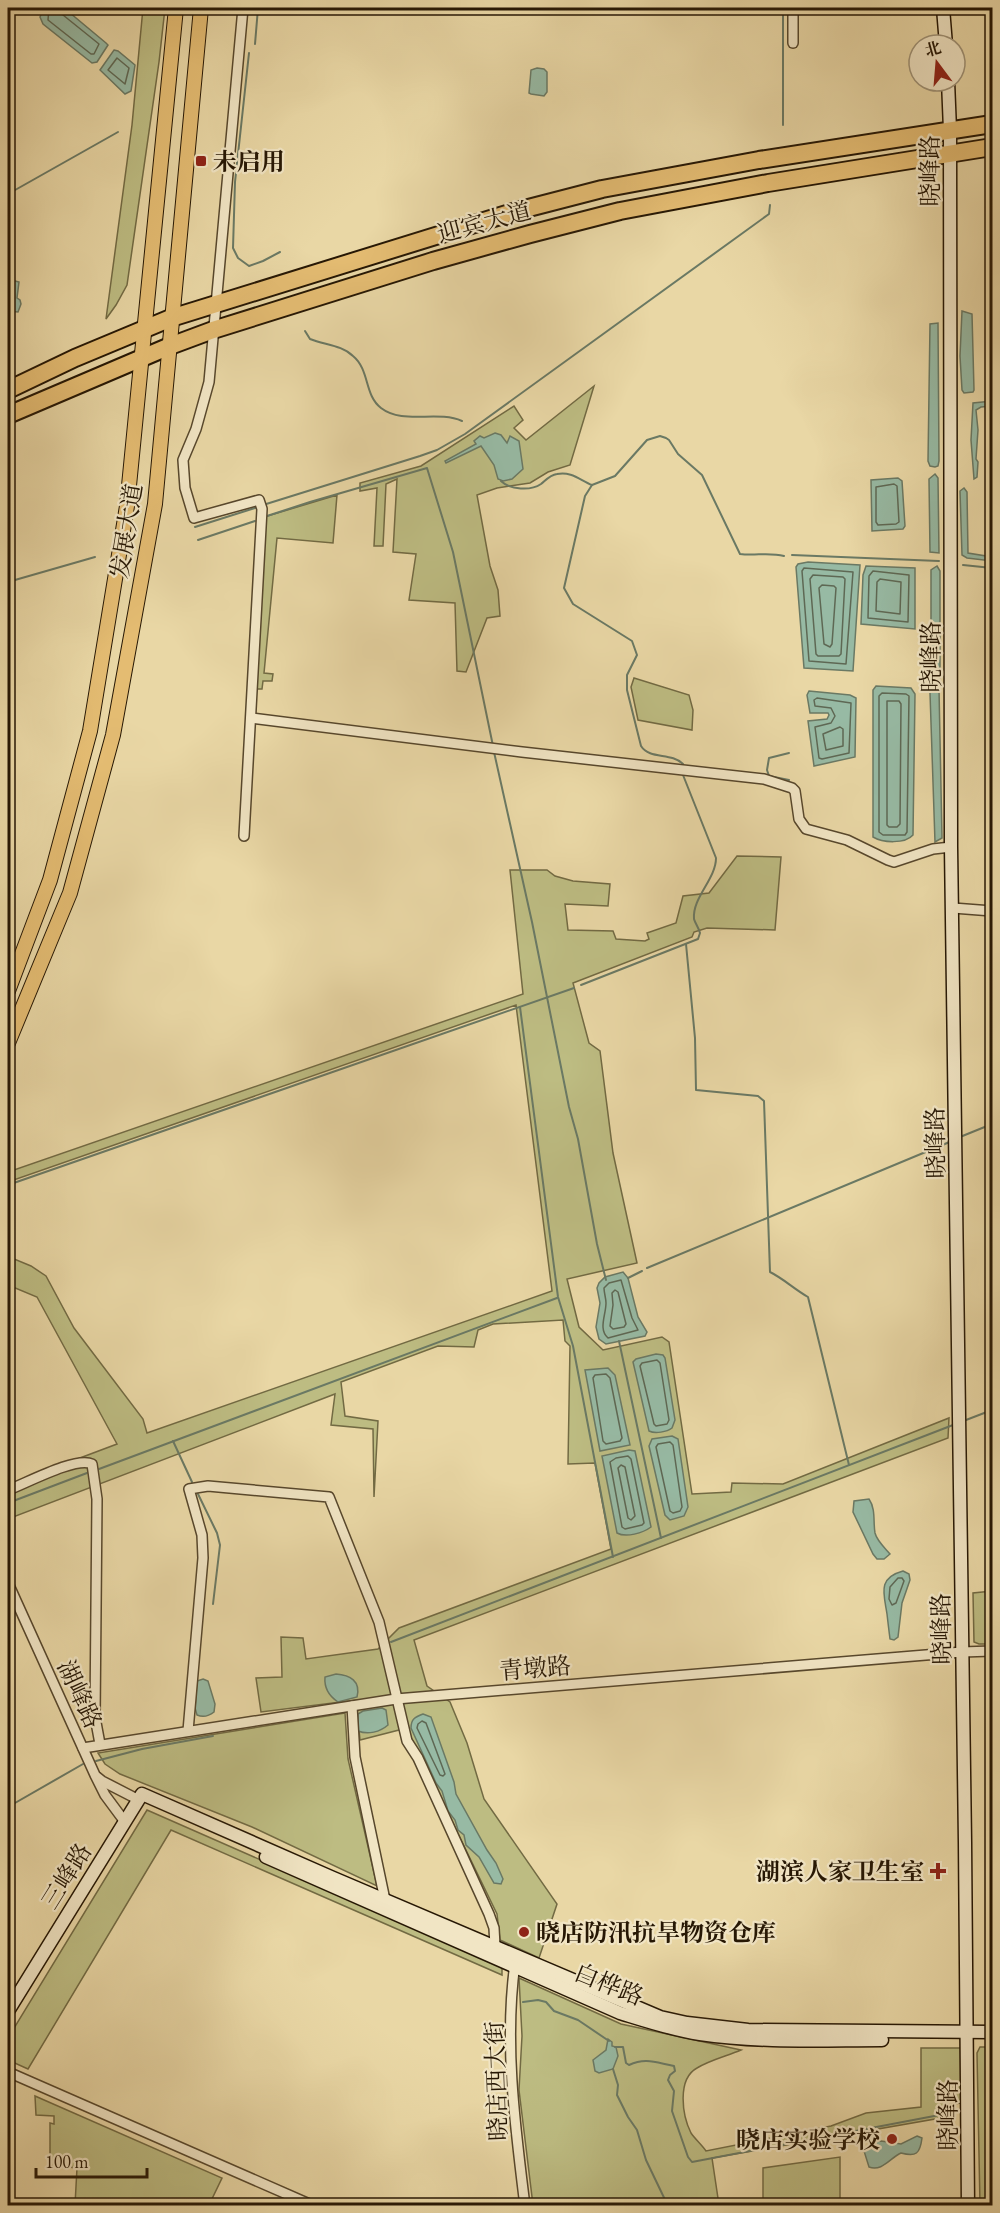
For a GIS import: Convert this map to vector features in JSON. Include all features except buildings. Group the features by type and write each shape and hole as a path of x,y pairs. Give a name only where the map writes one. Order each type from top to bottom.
{"highway":[{"name":"迎宾大道","path":"8,390 171,318 513,212 602,189 759,160 993,124"},
{"name":"迎宾大道","path":"8,415 143,357 213,330 433,261 621,211 768,183 993,147"}],"main road":[{"name":"发展大道","path":"8,991 50,880 90,731 124,530 176,8"},
{"name":"发展大道","path":"8,1043 70,893 113,735 155,504 201,8"}],"street":[{"path":"243,8 209,382 196,429 183,460 184,488 194,518 259,500 261,506 244,836"},
{"path":"793,8 793,43"},
{"path":"943,8 945,33"},
{"name":"晓峰路","path":"948,93 951,847 954,908 968,2205"},
{"path":"251,718 777,782 795,791 800,819 806,829 847,840 891,862 933,849 951,847"},
{"path":"954,908 993,910"},
{"path":"8,1490 74,1464 87,1462 92,1464 97,1499 95,1717 100,1744"},
{"path":"188,1731 203,1558 202,1535 189,1489 208,1486 329,1497 379,1622 406,1740 418,1758 489,1914 494,1928 495,1946"},
{"name":"湖峰路","path":"8,1583 95,1775 105,1795 125,1822"},
{"name":"青墩路","path":"83,1748 396,1699 993,1651"},
{"path":"352,1706 354,1757 385,1900"},
{"path":"95,1775 102,1781 141,1797"},
{"name":"白桦路","path":"141,1797 495,1946 515,1961"},
{"name":"白桦路","path":"141,1797 362,1901 515,1961 620,2013 672,2029 746,2039 790,2040 967,2036 993,2032"},
{"name":"三峰路","path":"8,2011 141,1797"},
{"name":"晓店西大街","path":"515,1961 512,2076 525,2205"},
{"name":"白桦路","path":"967,2036 993,2040"},
{"path":"8,2072 314,2205"}],"shaded area":[{"path":"143,8 165,8 159,62 127,285 106,319 132,125"},
{"path":"594,386 570,465 548,472 530,483 497,488 477,495 490,566 498,590 500,616 487,618 466,672 457,671 455,603 409,600 416,554 393,552 397,479 386,484 383,546 374,546 377,488 360,491 360,483 421,466 514,406 523,420 514,428 526,440"},
{"path":"337,495 333,543 277,538 264,673 273,674 272,681 263,681 262,689 255,689 264,517"},
{"path":"634,678 689,695 693,710 692,730 638,720 631,687"},
{"path":"737,856 781,857 775,930 707,928 694,932 692,937 573,983 589,1043 600,1051 613,1153 637,1263 567,1279 579,1327 603,1350 662,1337 669,1342 692,1494 731,1492 732,1483 783,1484 949,1418 948,1438 414,1640 427,1686 450,1702 467,1743 484,1799 557,1904 539,1958 500,1940 497,1914 409,1733 408,1724 399,1730 360,1740 356,1700 261,1712 256,1678 282,1677 281,1637 303,1638 306,1659 378,1649 399,1628 611,1549 595,1463 568,1464 570,1346 565,1341 563,1320 493,1324 478,1330 474,1347 438,1346 341,1382 345,1416 378,1421 374,1497 373,1429 331,1425 335,1394 8,1519 8,1485 117,1444 37,1297 8,1285 8,1244 14,1259 46,1276 74,1328 143,1419 147,1433 552,1291 516,1005 8,1182 8,1172 523,994 510,870 547,870 555,876 573,881 610,884 608,906 565,904 568,930 613,931 616,939 645,941 649,939 647,933 676,923 683,896 709,893"},
{"path":"992,1591 992,1644 979,1644 974,1642 973,1593"},
{"path":"345,1713 348,1759 377,1886 252,1827 120,1774 105,1764 98,1753"},
{"path":"147,1810 502,1966 502,1975 171,1830 28,2069 8,2060 8,2038"},
{"path":"519,1978 621,2024 741,2050 702,2065 686,2080 683,2098 685,2117 691,2133 706,2151 831,2126 866,2113 921,2107 921,2048 962,2048 961,2103 952,2104 952,2116 712,2158 719,2205 533,2205 519,2090 522,2036"},
{"path":"980,2047 992,2047 992,2205 980,2205 977,2053"},
{"path":"35,2096 222,2178 209,2205 75,2205 77,2168 50,2165 50,2123 54,2124 54,2116 36,2115"},
{"path":"840,2157 840,2205 763,2205 763,2168"}],"water":[{"path":"44,8 64,8 108,45 97,62 92,63 43,24 40,17"},
{"path":"114,50 135,65 131,91 125,94 100,70"},
{"path":"537,68 547,72 547,92 544,96 529,93 531,70"},
{"path":"8,279 19,282 17,298 21,304 18,312 8,311"},
{"path":"962,311 972,314 974,390 964,393 960,356"},
{"path":"938,323 939,461 938,466 935,467 930,466 928,461 930,324"},
{"path":"992,401 992,406 976,410 978,430 976,459 978,462 977,477 974,479 971,440 973,403"},
{"path":"495,433 501,435 507,443 510,436 519,441 523,469 512,479 503,481 498,479 494,465 481,446 446,463 445,461 476,444 474,441 480,436 484,438"},
{"path":"935,474 938,478 939,553 930,552 929,479"},
{"path":"898,478 902,481 905,526 903,529 872,531 871,480"},
{"path":"964,488 967,492 968,553 992,557 992,561 967,558 962,555 960,491"},
{"path":"808,562 860,565 853,671 804,668 796,567 798,564"},
{"path":"866,566 915,568 915,629 861,624 863,575"},
{"path":"937,566 940,571 940,678 931,678 931,570"},
{"path":"876,686 911,688 915,694 913,835 905,840 888,841 873,837 873,690"},
{"path":"935,686 939,689 942,838 935,842 930,689"},
{"path":"809,691 850,695 856,698 855,757 814,766 808,721 827,719 829,715 828,713 810,713 807,695"},
{"path":"623,1272 628,1278 638,1317 647,1332 645,1336 606,1344 599,1339 596,1327 600,1303 597,1288 605,1277"},
{"path":"656,1354 663,1355 665,1358 675,1420 672,1428 667,1431 652,1432 649,1431 633,1362 636,1359"},
{"path":"608,1368 615,1375 630,1445 600,1451 585,1370"},
{"path":"672,1436 678,1439 688,1507 684,1516 670,1520 665,1515 649,1446 652,1439"},
{"path":"629,1450 635,1451 651,1527 639,1533 625,1535 617,1533 602,1456"},
{"path":"869,1499 876,1536 890,1554 884,1559 877,1559 873,1554 853,1512 854,1501"},
{"path":"903,1571 909,1574 910,1580 902,1603 898,1637 894,1640 890,1639 884,1588 889,1578"},
{"path":"336,1674 350,1677 356,1683 357,1697 338,1702 332,1697 326,1688 325,1677"},
{"path":"203,1679 208,1681 215,1704 214,1712 204,1716 197,1715 195,1708 197,1681"},
{"path":"382,1708 386,1710 388,1725 374,1732 358,1731 358,1714"},
{"path":"423,1714 431,1717 454,1782 456,1794 496,1863 503,1879 501,1884 494,1883 479,1857 466,1845 464,1835 458,1830 455,1820 448,1811 442,1791 436,1783 411,1728 414,1719"},
{"path":"608,2039 612,2042 612,2046 616,2047 618,2056 613,2069 599,2073 595,2071 593,2060 606,2050"},
{"path":"917,2136 922,2138 920,2148 916,2153 910,2155 901,2153 878,2168 869,2167 864,2151 871,2142 901,2144"}],"waterway":[{"path":"255,44 258,8"},
{"path":"783,8 783,125"},
{"path":"249,53 235,182 233,248 238,258 249,266 280,252"},
{"path":"8,194 118,132"},
{"path":"263,505 420,456 437,450 465,434 769,214 770,205"},
{"path":"305,331 310,339 339,347 353,356 362,368 372,396 381,408 399,416 442,417 462,421"},
{"path":"501,481 515,488 526,488 537,486 552,475 562,473 592,485 615,476 647,440 660,436 669,440 678,454 702,475 740,554 784,556"},
{"path":"267,516 427,468 453,552 493,746"},
{"path":"592,485 585,496 564,588 573,604 632,641 637,655 627,675 627,690 641,746 650,753 673,758 683,764"},
{"path":"195,527 258,507"},
{"path":"198,540 255,521"},
{"path":"792,555 939,561"},
{"path":"8,582 95,557"},
{"path":"963,565 992,568"},
{"path":"494,752 532,922 606,1280"},
{"path":"789,753 769,758 767,770 769,776 789,780"},
{"path":"581,985 698,939 700,933 694,919 694,911 715,866 716,858 683,775"},
{"path":"686,944 695,1038 696,1090 758,1096 764,1101 770,1272 808,1297 849,1465"},
{"path":"8,1185 574,988"},
{"path":"520,1007 558,1297 573,1346 613,1557"},
{"path":"960,1137 992,1124"},
{"path":"647,1268 952,1141"},
{"path":"628,1278 642,1271"},
{"path":"99,1469 557,1298"},
{"path":"619,1341 661,1538"},
{"path":"966,1420 992,1410"},
{"path":"391,1642 953,1425"},
{"path":"173,1441 192,1482"},
{"path":"8,1503 87,1473"},
{"path":"198,1494 217,1533 220,1545 213,1604"},
{"path":"96,1761 142,1749 213,1736"},
{"path":"8,1807 83,1764"},
{"path":"523,2002 538,2000 546,2002 554,2011 578,2020 609,2041"},
{"path":"615,2047 623,2047 626,2063 629,2065 646,2061 674,2066 675,2071 668,2080 674,2091 672,2111 688,2157 692,2162 950,2113"},
{"path":"613,2069 618,2085 617,2095 637,2130 646,2160 668,2206"}],"place":[{"name":"未启用","path":"201,161"},
{"name":"湖滨人家卫生室","path":"938,1871"},
{"name":"晓店防汛抗旱物资仓库","path":"524,1932"},
{"name":"晓店实验学校","path":"892,2139"}]}
